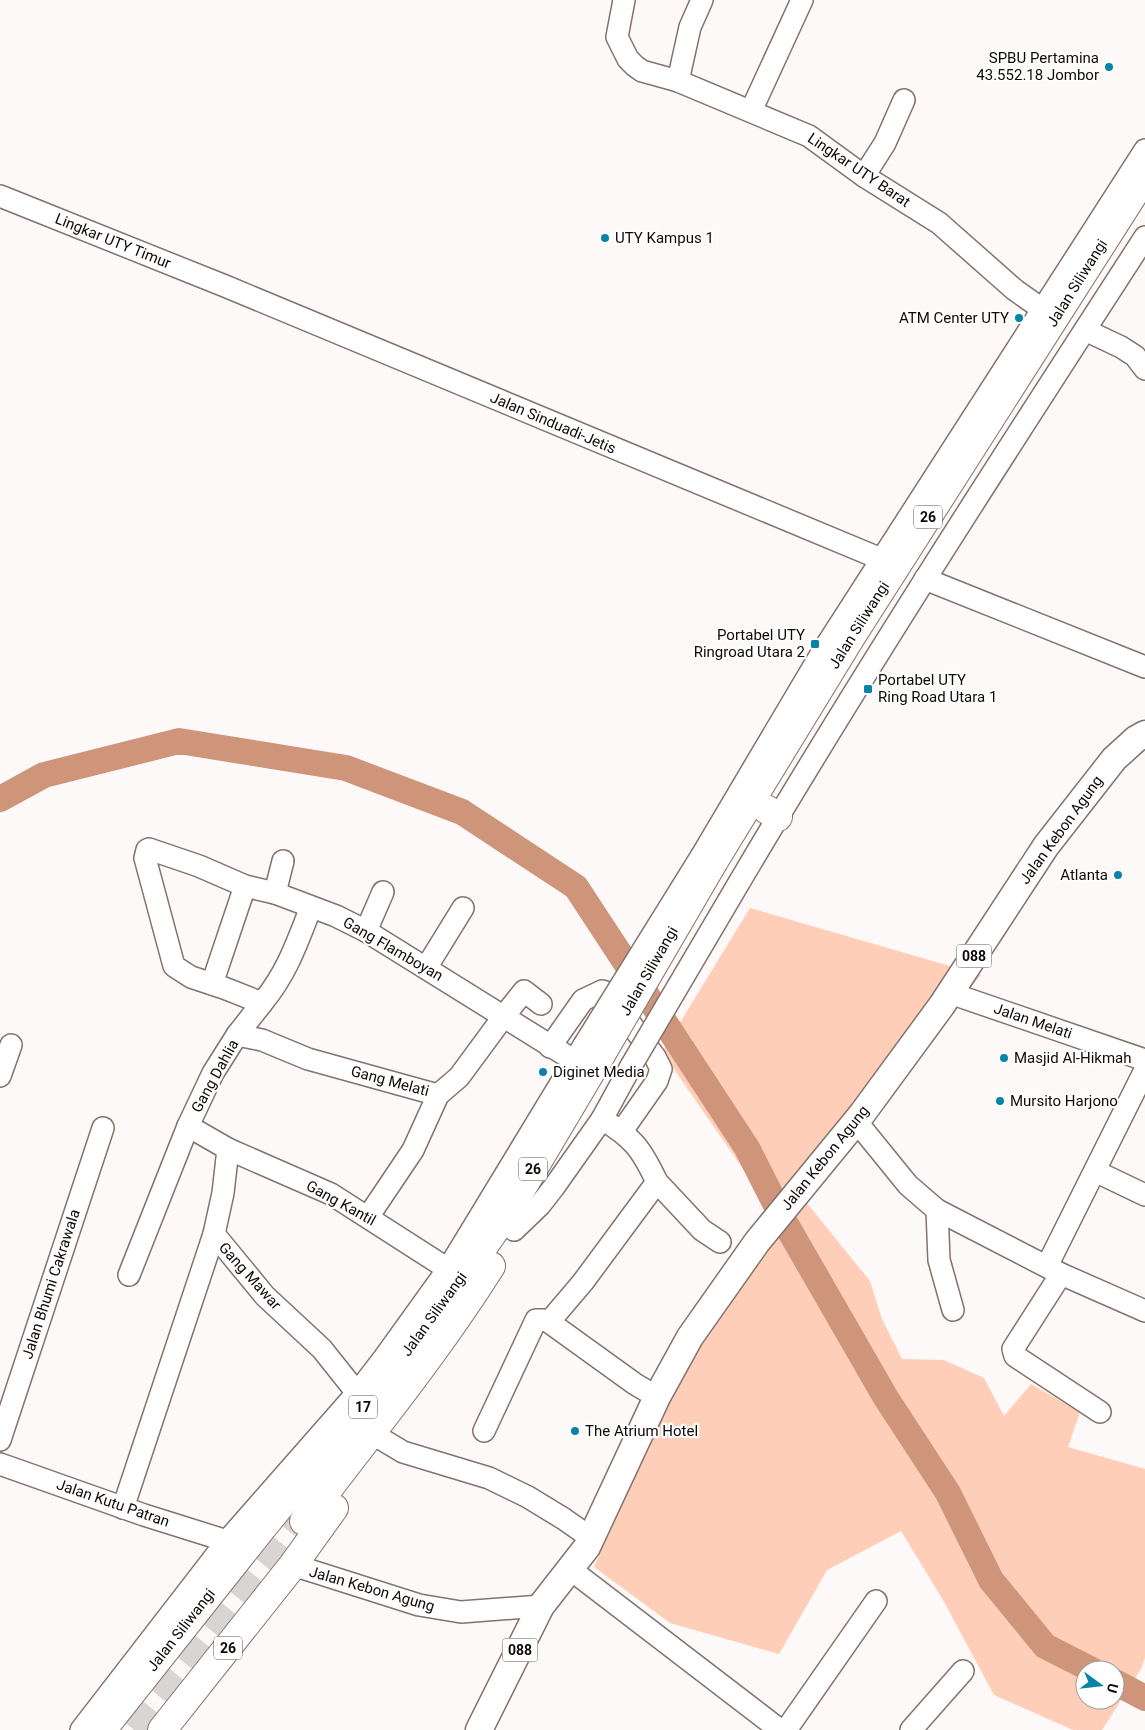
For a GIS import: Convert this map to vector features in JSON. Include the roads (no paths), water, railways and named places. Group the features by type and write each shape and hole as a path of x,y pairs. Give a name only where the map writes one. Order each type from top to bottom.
{"highway":[{"name":"Jalan Siliwangi","path":"722,867 736,825 772,765 851,637 1145,176"},
{"name":"Jalan Siliwangi","path":"102,1730 262,1528 396,1367 453,1276 510,1208 602,1056 722,867 772,813 850,673 1145,211"},
{"name":"26","path":"736,825 741,806 743,785 772,765"},
{"name":"Jalan Siliwangi","path":"304,1521 466,1305 514,1230 602,1056"},
{"name":"26","path":"162,1730 293,1565 402,1414 426,1360"}],"main road":[{"name":"Jalan Kebon Agung","path":"479,1730 541,1606 587,1547 657,1397 690,1338 757,1242 856,1121 950,993 1046,846 1114,759 1136,739 1145,734"}],"street":[{"name":"Lingkar UTY Barat","path":"624,0 617,37 628,59 642,71 678,81 809,136 864,176 939,223 1015,290 1042,309"},
{"path":"678,81 690,27 702,0"},
{"path":"752,111 802,0"},
{"path":"864,176 885,143 904,100"},
{"path":"743,785 824,649 1145,150"},
{"name":"Lingkar UTY Timur","path":"0,196 225,286"},
{"path":"772,813 1145,237"},
{"name":"Jalan Sinduadi-Jetis","path":"225,286 881,559"},
{"path":"1085,330 1121,347 1135,356 1145,369"},
{"path":"925,579 1145,667"},
{"name":"26","path":"722,867 743,785"},
{"name":"Gang Flamboyan","path":"212,984 191,977 174,966 145,858 149,849 199,866 245,886 275,893 336,916 366,931 504,1016 550,1047 602,1056"},
{"path":"275,893 283,861"},
{"path":"245,886 212,984 262,1003"},
{"path":"366,931 383,892"},
{"name":"Gang Dahlia","path":"128,1275 188,1126 213,1073 237,1035 276,987 286,969 311,908"},
{"path":"426,968 463,908"},
{"path":"438,1095 459,1077 524,991 541,1004"},
{"path":"550,1047 582,1000 602,991 608,993 661,1068 657,1081 622,1131"},
{"name":"Jalan Melati","path":"950,993 1145,1060"},
{"name":"Gang Melati","path":"237,1035 262,1040 308,1059 438,1095 413,1150 368,1217"},
{"path":"0,1076 11,1045"},
{"path":"514,1230 540,1205 602,1119 602,1056"},
{"path":"1100,1412 1015,1356 1013,1349 1054,1270 1095,1171 1145,1070"},
{"path":"602,1119 622,1131 632,1140 646,1161 656,1182 702,1230 720,1242"},
{"path":"856,1121 908,1185 937,1210 1054,1270 1145,1310"},
{"path":"188,1126 228,1149"},
{"name":"Jalan Bhumi Cakrawala","path":"0,1440 103,1128"},
{"name":"Gang Kantil","path":"228,1149 331,1194 368,1217 453,1276"},
{"name":"Gang Mawar","path":"228,1149 223,1193 214,1234 265,1296 322,1349 357,1393"},
{"path":"1095,1171 1145,1196"},
{"path":"549,1322 583,1282 656,1182"},
{"path":"937,1210 939,1260 953,1310"},
{"path":"123,1508 214,1234"},
{"path":"81,1730 227,1541 357,1393 453,1276"},
{"path":"484,1431 536,1320 549,1322 635,1384 657,1397"},
{"path":"383,1440 403,1452 489,1478 528,1497 591,1538"},
{"name":"Jalan Kutu Patran","path":"0,1464 123,1508 227,1541"},
{"name":"Jalan Kebon Agung","path":"293,1565 428,1607 462,1612 541,1606"},
{"path":"570,1569 780,1730"},
{"path":"786,1730 876,1601"},
{"path":"910,1730 963,1672"}],"waterway":[{"path":"0,799 44,775 179,741 346,768 462,812 576,887 747,1148 784,1221 886,1398 948,1493 991,1580 1045,1646 1075,1661"},
{"path":"1125,1687 1145,1698"}],"tunnel":[{"path":"134,1730 304,1521"}],"place":[{"name":"SPBU Pertamina 43.552.18 Jombor","path":"1109,67"},
{"name":"UTY Kampus 1","path":"605,238"},
{"name":"ATM Center UTY","path":"1019,318"},
{"name":"Portabel UTY Ringroad Utara 2","path":"815,644"},
{"name":"Portabel UTY Ring Road Utara 1","path":"868,689"},
{"name":"Atlanta","path":"1118,875"},
{"name":"Masjid Al-Hikmah","path":"1004,1058"},
{"name":"Diginet Media","path":"543,1072"},
{"name":"Mursito Harjono","path":"1000,1101"},
{"name":"The Atrium Hotel","path":"575,1431"}]}
